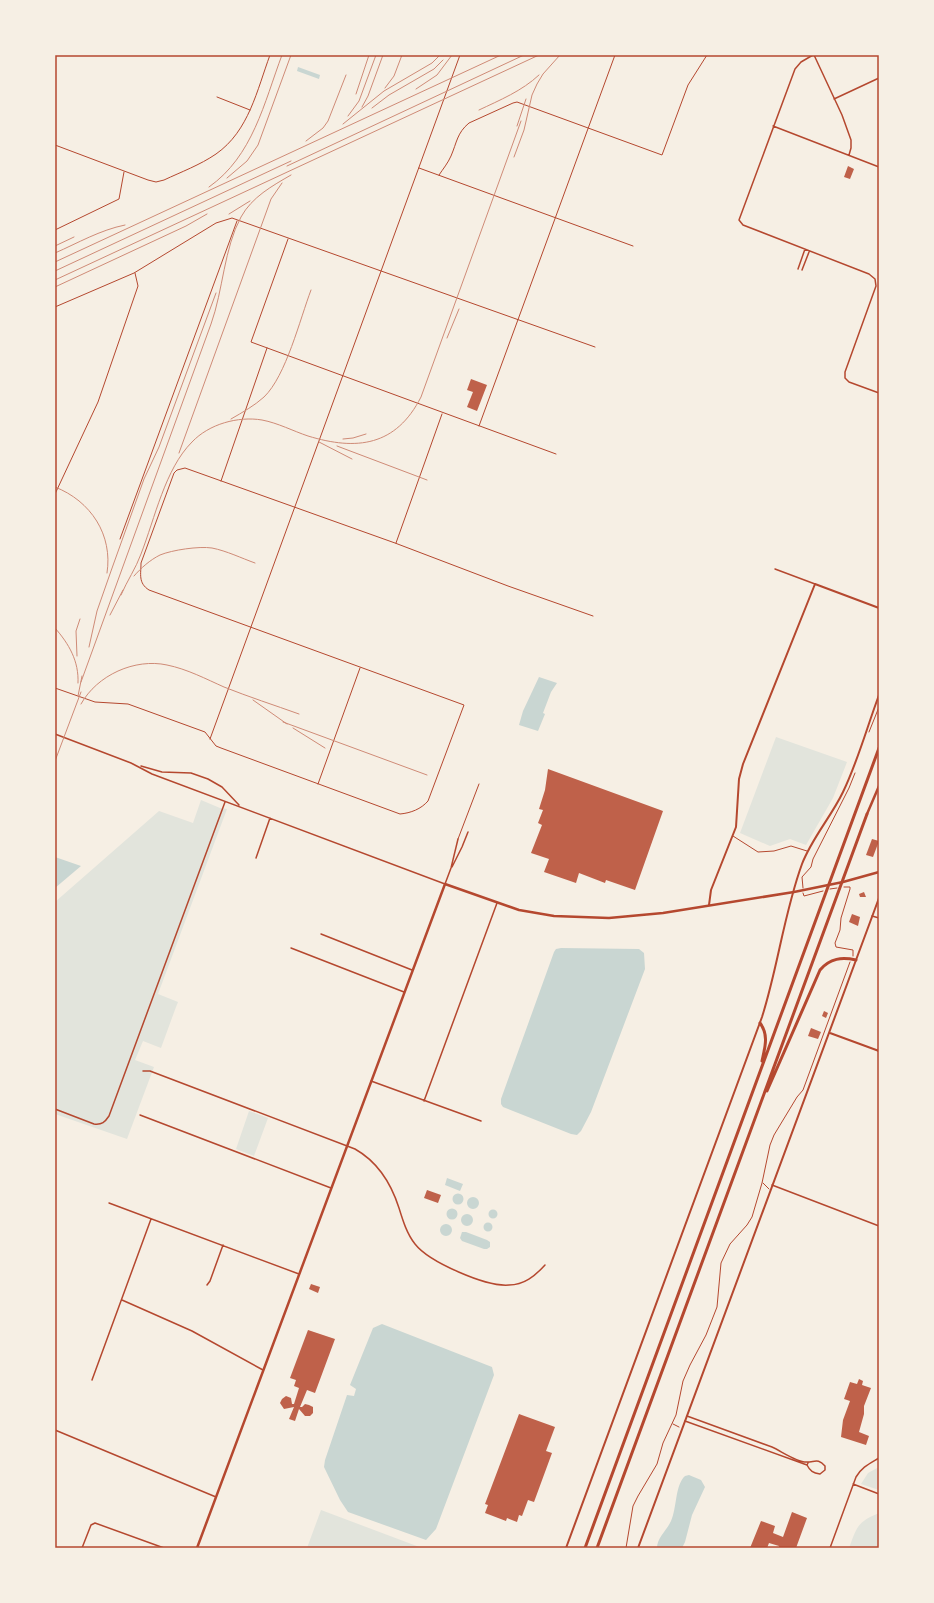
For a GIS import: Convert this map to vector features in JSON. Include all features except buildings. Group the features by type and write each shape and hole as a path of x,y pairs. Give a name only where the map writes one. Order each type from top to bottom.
{"highway":[{"path":"585,1548 879,748"},
{"path":"597,1548 866,814"},
{"path":"754,1120 818,972 825,964 832,960 841,958 856,960"},
{"path":"759,1074 767,1041 764,1028 760,1023"}],"main road":[{"path":"866,814 879,786"},
{"path":"197,1548 445,884 497,903 535,914 586,919 633,917 794,892 843,882 879,872"}],"street":[{"path":"849,155 851,140 814,55 798,64 790,79 740,217 740,222 743,225 869,274 875,279 875,289 845,372 847,380 879,394"},
{"path":"834,99 879,79"},
{"path":"773,126 879,167"},
{"path":"798,269 805,249"},
{"path":"802,270 809,251"},
{"path":"775,569 879,608"},
{"path":"709,905 711,890 736,827 739,779 743,764 815,584"},
{"path":"566,1548 760,1023 794,892 808,851 845,788 879,695"},
{"path":"55,734 139,766 162,772 191,773 208,779 222,787 241,806"},
{"path":"139,766 152,774 225,802 241,806 445,884 451,868 458,839"},
{"path":"55,1109 94,1124 106,1121 109,1116 225,802"},
{"path":"256,858 270,818"},
{"path":"451,868 468,832"},
{"path":"638,1548 879,898"},
{"path":"424,1100 497,903"},
{"path":"872,916 879,918"},
{"path":"321,934 412,970"},
{"path":"291,948 404,992"},
{"path":"830,1033 878,1051 879,1047"},
{"path":"143,1071 150,1071 347,1146 364,1154 380,1169 389,1184 396,1199 406,1230 416,1245 430,1258 443,1265 499,1285 509,1286 522,1283 534,1276 545,1265"},
{"path":"371,1081 481,1121"},
{"path":"140,1115 331,1188"},
{"path":"772,1185 879,1226"},
{"path":"109,1203 299,1274"},
{"path":"92,1380 151,1219"},
{"path":"207,1285 210,1281 223,1246"},
{"path":"122,1300 192,1331 264,1370"},
{"path":"688,1416 772,1447 808,1464 812,1472 817,1474 822,1473 825,1470 825,1466 819,1461 814,1460 808,1464"},
{"path":"685,1422 808,1464"},
{"path":"55,1430 216,1497"},
{"path":"830,1548 853,1484 860,1470 867,1464 879,1458"},
{"path":"853,1484 879,1494"},
{"path":"82,1548 92,1524 97,1523 164,1548"}],"lane":[{"path":"55,145 156,182 164,180 206,160 222,149 237,134 244,124 250,110 270,55"},
{"path":"210,740 460,55"},
{"path":"479,426 557,217 615,55"},
{"path":"439,175 451,156 459,132 463,127 518,102 662,155 688,85 707,55"},
{"path":"217,97 250,110"},
{"path":"418,168 557,217 633,246"},
{"path":"55,230 119,199 124,171"},
{"path":"55,307 134,273 216,222 232,218 595,347"},
{"path":"120,539 238,221"},
{"path":"288,238 251,342 556,454"},
{"path":"55,494 98,402 138,286 134,273"},
{"path":"220,481 268,348"},
{"path":"395,543 442,413"},
{"path":"55,688 95,702 128,704 205,732 216,746 400,814 408,814 424,806 428,801 464,705 360,668 144,587 140,578 141,563 174,473 180,468 185,468 395,543 593,616"},
{"path":"318,784 360,668"},
{"path":"458,839 479,784"},
{"path":"732,836 758,852 774,851 792,846 808,851"}],"path":[{"path":"868,736 879,707"},
{"path":"626,1548 633,1506 656,1464 663,1443 676,1415 683,1381 718,1307 721,1263 730,1244 752,1217 762,1183 770,1145 774,1135 797,1097 803,1090 854,953 853,950 836,947 835,943 840,930 841,918 850,887 846,886 833,888 804,896 802,878 811,867 813,859 849,788 856,769"}],"shaded area":[{"path":"298,67 320,75 319,79 297,71"},
{"path":"539,677 557,683 551,692 543,713 545,714 538,731 519,725 523,711"},
{"path":"776,737 847,762 833,798 806,845 790,839 770,846 740,833"},
{"path":"201,800 220,808 227,809 158,994 178,1002 161,1048 143,1041 135,1060 154,1067 127,1139 55,1114 55,902 159,811 193,823"},
{"path":"55,857 81,866 55,888"},
{"path":"556,949 639,949 644,953 645,969 591,1112 581,1131 577,1135 503,1107 501,1104 501,1099 554,952"},
{"path":"249,1111 268,1118 254,1156 236,1149"},
{"path":"447,1178 463,1184 460,1191 445,1185"},
{"path":"458,1193 462,1195 464,1199 462,1203 458,1205 454,1203 452,1199 454,1195"},
{"path":"471,1197 475,1197 479,1203 475,1209 471,1209 467,1205 467,1201"},
{"path":"452,1208 456,1210 458,1214 456,1218 452,1220 448,1218 446,1214 448,1210"},
{"path":"493,1209 498,1214 493,1219 488,1214"},
{"path":"465,1214 469,1214 473,1220 469,1226 465,1226 461,1222 461,1218"},
{"path":"488,1222 493,1227 488,1232 483,1227"},
{"path":"444,1224 448,1224 452,1230 448,1236 444,1236 440,1232 440,1228"},
{"path":"462,1232 466,1232 487,1240 490,1242 490,1247 484,1249 462,1241 460,1238"},
{"path":"382,1324 492,1367 494,1375 436,1529 426,1540 348,1512 340,1500 324,1467 347,1395 354,1396 356,1389 350,1385 373,1328"},
{"path":"879,1467 879,1490 861,1484 868,1473"},
{"path":"689,1475 701,1480 705,1487 692,1515 685,1542 682,1548 657,1548 657,1544 662,1534 673,1516 679,1485 685,1476"},
{"path":"321,1510 422,1548 307,1548"},
{"path":"879,1513 879,1548 849,1548 856,1530 862,1522"}],"railway":[{"path":"209,187 224,174 247,144 263,110 282,55"},
{"path":"227,178 247,161 258,145 291,55"},
{"path":"356,94 369,55"},
{"path":"348,116 359,101 376,55"},
{"path":"362,107 368,96 383,55"},
{"path":"385,88 394,76 402,55"},
{"path":"343,124 384,91 432,63 440,55"},
{"path":"416,89 437,75 452,55"},
{"path":"55,262 501,55"},
{"path":"287,166 524,55"},
{"path":"55,280 539,55"},
{"path":"514,157 524,130 532,95 543,74 560,55"},
{"path":"372,108 389,95 434,69 443,60"},
{"path":"306,141 323,128 328,121 346,75"},
{"path":"479,110 503,99 539,75"},
{"path":"517,126 526,99"},
{"path":"121,595 139,559 162,495 175,466 192,442 207,430 234,420 253,419 274,423 326,441 359,443 374,440 387,435 400,426 411,413 421,397 521,121"},
{"path":"55,271 291,161"},
{"path":"81,682 211,324 235,229 241,217 257,198 291,175"},
{"path":"179,453 271,199 282,183"},
{"path":"229,214 250,201"},
{"path":"55,287 186,226 207,214"},
{"path":"55,253 98,233 125,225"},
{"path":"55,246 74,237"},
{"path":"231,419 264,397 272,388 286,362 311,290"},
{"path":"89,647 97,611 144,479 159,447 216,293"},
{"path":"447,338 459,309"},
{"path":"343,439 366,434"},
{"path":"319,442 352,459"},
{"path":"337,446 427,480"},
{"path":"55,487 68,493 79,501 89,510 97,521 103,533 106,546 108,559 107,573"},
{"path":"134,576 146,564 160,555 193,548 218,549 255,563"},
{"path":"110,615 123,590"},
{"path":"77,656 76,631 80,619"},
{"path":"55,628 65,640 75,660 78,683"},
{"path":"81,704 88,694 107,677 130,667 155,663 182,669 233,691 299,714"},
{"path":"78,696 82,676"},
{"path":"55,761 81,692"},
{"path":"253,700 287,724"},
{"path":"283,722 427,775"},
{"path":"293,728 325,748"}]}
